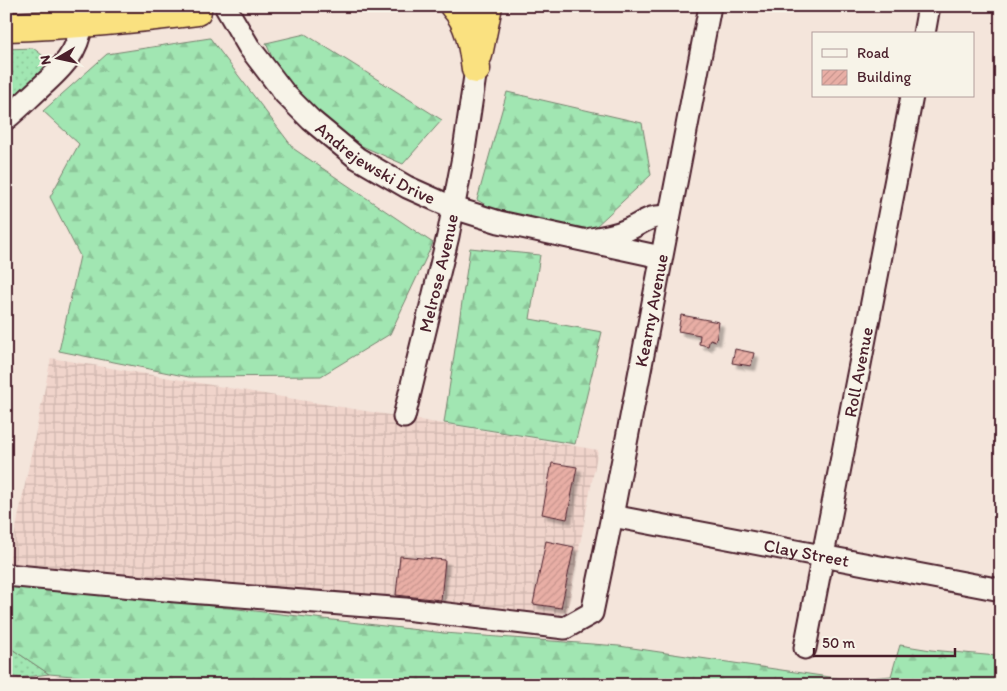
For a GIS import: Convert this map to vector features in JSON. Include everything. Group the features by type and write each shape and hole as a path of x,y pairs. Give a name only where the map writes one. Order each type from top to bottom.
{"highway":[{"path":"454,6 463,18 469,32 476,69"},
{"path":"476,69 488,6"},
{"path":"6,27 133,19 198,11"}],"street":[{"name":"Andrejewski Drive","path":"225,6 249,47 273,79 311,120 357,158 407,187 454,208 499,222 661,257"},
{"name":"Kearny Avenue","path":"6,575 176,591 405,609 565,628 592,613 710,6"},
{"path":"924,32 930,6"},
{"path":"6,119 65,63 77,44 82,23"},
{"name":"Melrose Avenue","path":"404,417 454,208 476,69"},
{"name":"Roll Avenue","path":"805,648 912,98"},
{"name":"Andrejewski Drive","path":"579,239 615,234 653,217 669,217"},
{"name":"Clay Street","path":"612,516 1001,590"}],"shaded area":[{"path":"51,358 598,450 567,612 556,615 7,572"}],"green space":[{"path":"305,34 442,120 403,164 298,118 266,43"},
{"path":"210,38 294,149 433,243 390,334 321,376 189,377 59,351 80,256 50,197 79,144 43,111 107,54"},
{"path":"33,48 51,62 6,103 6,49"},
{"path":"507,92 642,123 651,175 594,228 530,230 477,200"},
{"path":"470,248 540,255 530,319 602,332 575,444 444,423"},
{"path":"6,582 444,633 619,646 849,680 891,676 900,645 997,656 1001,650 1001,685 971,683 968,685 182,685 49,674 6,645"},
{"path":"6,645 49,674 19,678 6,675"}],"building":[{"path":"681,315 719,322 716,341 710,339 708,346 699,344 700,335 678,331"},
{"path":"735,349 754,353 751,366 732,363"},
{"path":"552,463 577,467 567,519 542,514"},
{"path":"546,541 574,547 561,608 533,604"},
{"path":"400,556 445,560 441,600 396,595"}]}
